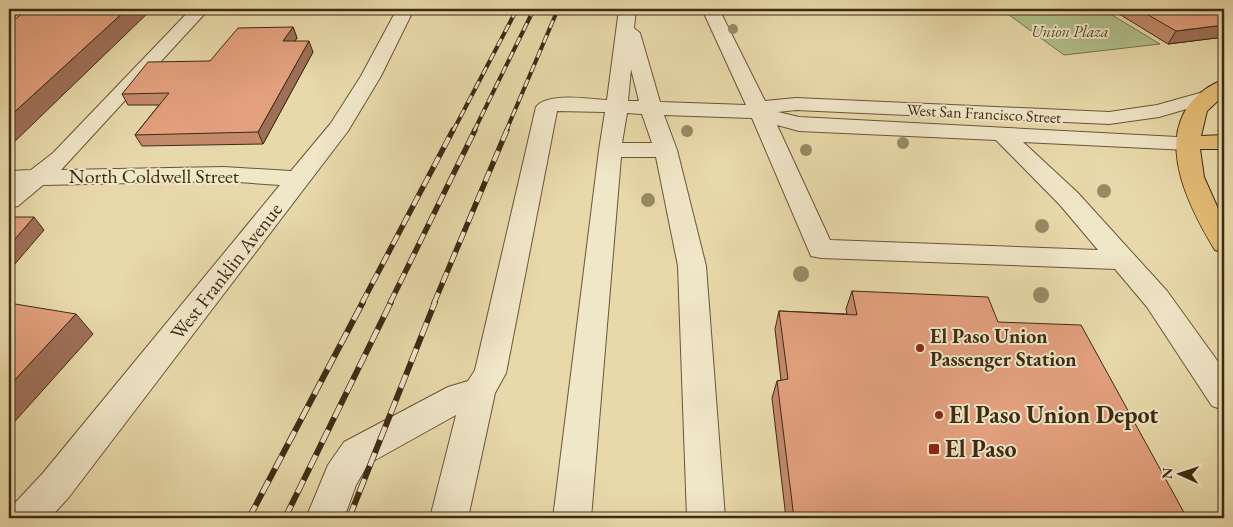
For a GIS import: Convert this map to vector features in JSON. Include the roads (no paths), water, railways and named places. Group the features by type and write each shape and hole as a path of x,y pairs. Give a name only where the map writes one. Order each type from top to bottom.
{"main road":[{"path":"1216,91 1195,112 1187,152 1193,183 1209,219 1224,244"},
{"path":"1188,143 1224,142"}],"street":[{"path":"9,12 13,9"},
{"path":"9,200 62,158 200,9"},
{"name":"West Franklin Avenue","path":"26,518 56,485 340,126 371,76 405,9"},
{"path":"710,9 760,112 820,249 1123,260"},
{"path":"572,518 610,150 617,106 627,13"},
{"path":"627,13 651,108 666,150 692,266 706,518"},
{"name":"West San Francisco Street","path":"760,112 769,106 796,104 1108,118 1159,112 1216,91"},
{"path":"449,518 479,391 490,373 547,107 552,104 760,112 774,118 799,124 1188,143"},
{"path":"1002,134 1069,199 1157,299 1224,396"},
{"path":"610,150 666,150"},
{"name":"North Coldwell Street","path":"9,178 224,174 299,179"},
{"path":"325,518 341,477 356,453 432,410 460,397 479,391"}],"railway":[{"path":"453,131 517,9"},
{"path":"474,131 534,9"},
{"path":"506,131 558,9"},
{"path":"362,303 453,130"},
{"path":"390,303 475,130"},
{"path":"434,303 507,130"},
{"path":"249,518 363,302"},
{"path":"285,518 391,302"},
{"path":"349,518 435,302"}],"place":[{"name":"El Paso Union Passenger Station","path":"920,348"},
{"name":"El Paso Union Depot","path":"939,415"},
{"name":"El Paso","path":"934,449"}],"park label":[{"name":"Union Plaza","path":"1070,31"}]}
